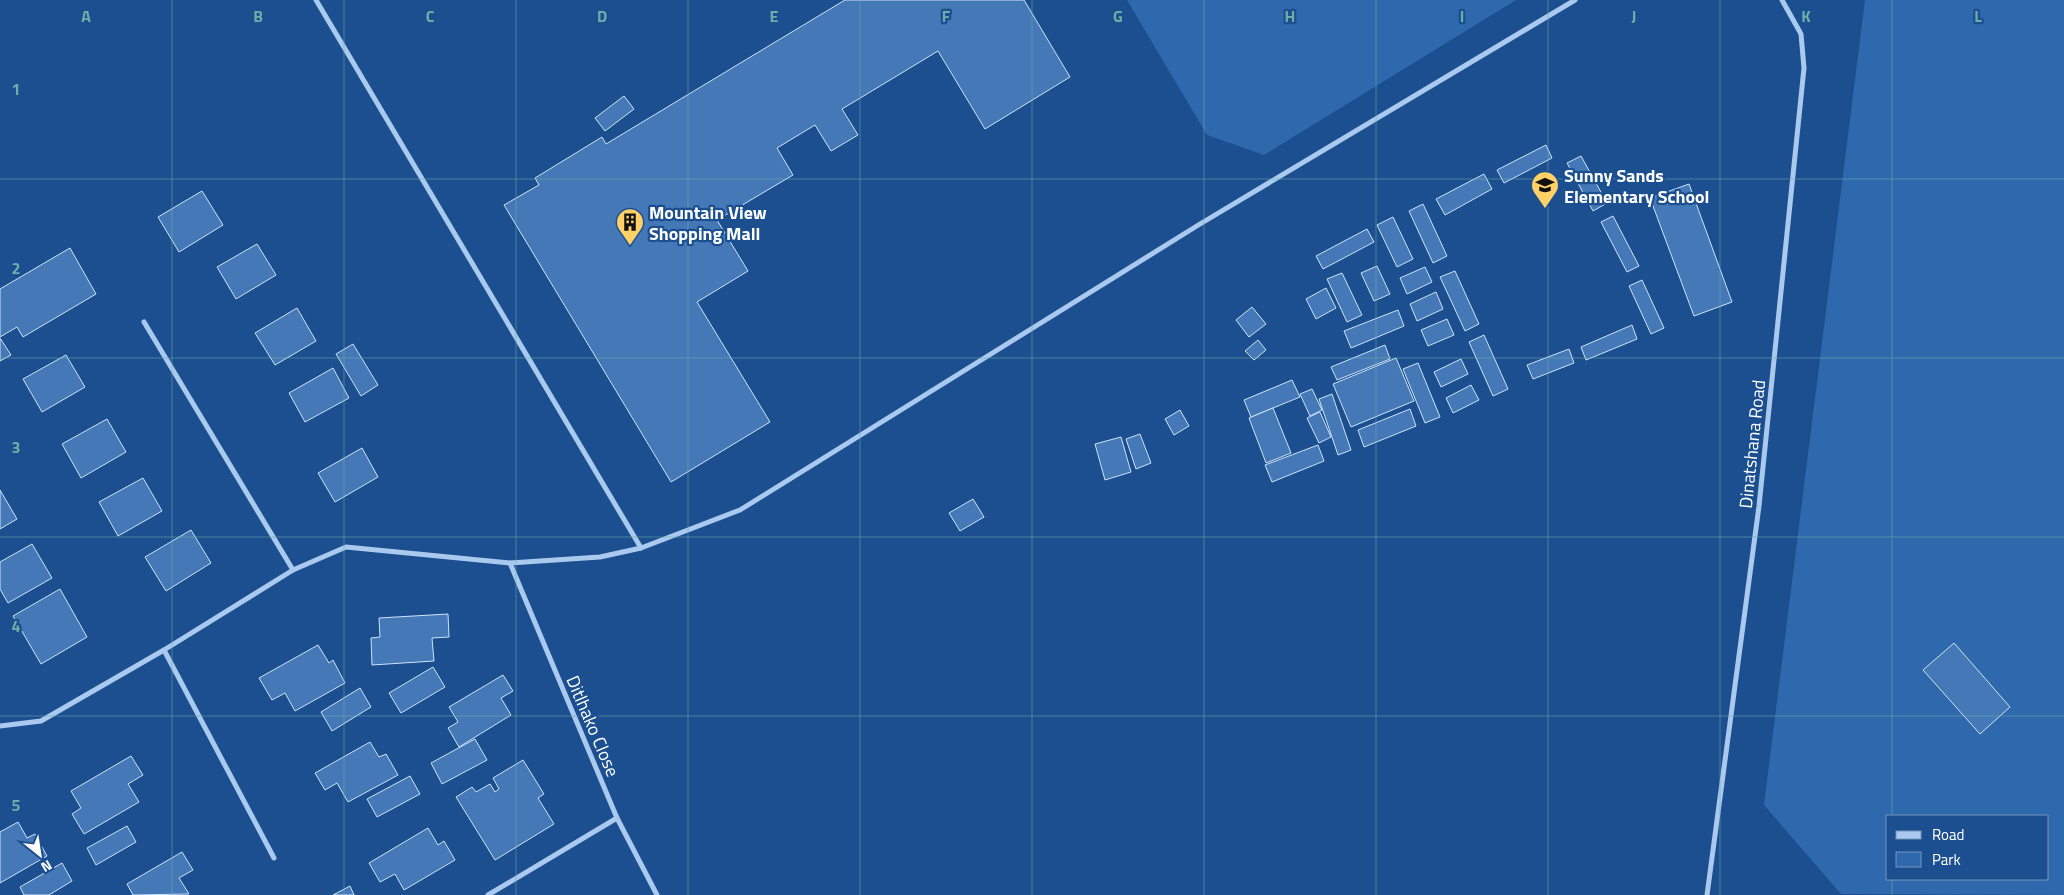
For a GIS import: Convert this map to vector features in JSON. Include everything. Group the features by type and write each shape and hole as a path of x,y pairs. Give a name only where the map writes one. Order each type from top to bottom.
{"street":[{"path":"316,0 642,548"},
{"path":"0,726 41,721 164,650 293,570 346,547 510,564 600,557 642,548 740,510 1200,224 1575,0"},
{"name":"Dinatshana Road","path":"1707,895 1759,506 1804,68 1801,34 1782,0"},
{"path":"144,322 293,570"},
{"name":"Ditlhako Close","path":"510,564 617,818 657,895"},
{"path":"164,650 274,858"},
{"path":"488,895 617,818"}],"green space":[{"path":"1127,0 1516,0 1264,155 1207,135"},
{"path":"1865,0 2064,0 2064,895 1841,894 1764,805"}],"building":[{"name":"Mountain View Shopping Mall","path":"845,0 1024,0 1070,77 985,129 938,51 842,109 858,135 831,151 815,125 777,148 793,175 717,220 748,271 697,302 770,422 671,482 504,205 539,185 535,178 602,137 606,144"},
{"path":"624,96 634,109 605,131 595,118"},
{"path":"1546,145 1552,158 1504,183 1497,170"},
{"path":"1581,156 1607,203 1593,211 1567,163"},
{"path":"1484,174 1492,189 1445,215 1436,199"},
{"path":"1689,184 1732,302 1694,316 1650,198"},
{"path":"202,191 223,225 179,252 158,217"},
{"path":"1423,204 1447,256 1433,263 1409,211"},
{"path":"1613,216 1639,266 1627,272 1601,222"},
{"path":"1393,217 1413,259 1397,267 1377,225"},
{"path":"1367,229 1374,242 1323,269 1316,256"},
{"path":"257,244 276,275 236,299 217,267"},
{"path":"70,248 96,294 23,337 17,327 0,337 0,289"},
{"path":"1377,266 1390,294 1374,301 1361,273"},
{"path":"1425,267 1432,282 1407,294 1400,278"},
{"path":"1455,271 1479,324 1465,331 1440,277"},
{"path":"1342,273 1362,315 1347,322 1327,279"},
{"path":"1642,280 1664,328 1651,334 1629,286"},
{"path":"1326,288 1336,308 1316,319 1306,299"},
{"path":"1436,292 1443,309 1417,321 1410,304"},
{"path":"1252,307 1266,324 1249,337 1236,320"},
{"path":"297,308 316,341 275,365 255,333"},
{"path":"1398,310 1404,326 1351,348 1344,331"},
{"path":"1447,319 1454,335 1428,346 1421,330"},
{"path":"1632,325 1637,339 1586,360 1581,347"},
{"path":"1484,335 1508,389 1493,396 1469,342"},
{"path":"0,338 11,355 0,361"},
{"path":"1258,340 1266,350 1254,360 1245,351"},
{"path":"353,344 378,385 361,396 336,354"},
{"path":"1385,345 1390,359 1337,380 1331,367"},
{"path":"1569,349 1574,363 1533,379 1527,365"},
{"path":"66,355 85,387 42,412 23,379"},
{"path":"1396,358 1414,401 1351,427 1333,384"},
{"path":"1461,359 1468,374 1441,387 1434,372"},
{"path":"1418,363 1440,417 1425,423 1403,369"},
{"path":"333,368 349,398 305,422 289,393"},
{"path":"1292,380 1300,397 1251,417 1244,400"},
{"path":"1471,385 1479,400 1453,413 1446,398"},
{"path":"1312,389 1322,410 1310,416 1300,394"},
{"path":"1332,394 1351,450 1338,455 1319,399"},
{"path":"1273,408 1291,453 1266,463 1249,418"},
{"path":"1410,409 1416,426 1364,447 1358,430"},
{"path":"1180,410 1189,426 1174,435 1165,419"},
{"path":"1320,412 1331,437 1319,443 1307,418"},
{"path":"107,419 126,452 81,478 62,444"},
{"path":"1140,434 1151,463 1136,469 1126,439"},
{"path":"1121,437 1131,472 1105,480 1095,444"},
{"path":"1318,445 1324,461 1272,482 1265,465"},
{"path":"362,448 378,477 335,502 318,473"},
{"path":"143,478 162,511 118,536 99,502"},
{"path":"0,490 17,519 0,529"},
{"path":"973,499 984,517 960,531 949,513"},
{"path":"191,530 211,563 166,591 145,557"},
{"path":"32,544 52,578 8,603 0,589 0,562"},
{"path":"60,589 87,637 41,664 13,616"},
{"path":"448,614 449,637 432,638 434,661 372,665 371,638 380,637 379,618"},
{"path":"1954,643 2010,707 1980,734 1923,670"},
{"path":"318,645 329,663 333,660 345,683 295,711 285,693 272,700 259,678"},
{"path":"433,667 445,687 401,713 389,693"},
{"path":"503,675 513,691 501,698 511,715 459,747 448,728 458,722 449,707"},
{"path":"360,688 371,707 332,731 321,712"},
{"path":"475,739 487,760 442,784 431,763"},
{"path":"370,742 379,757 386,754 398,775 348,802 337,783 325,790 315,773"},
{"path":"131,756 143,775 128,784 139,802 84,834 72,814 81,808 71,791"},
{"path":"523,760 544,794 538,798 554,824 495,860 456,797 472,787 476,792 490,784 495,792 499,789 493,778"},
{"path":"410,776 420,794 377,817 367,799"},
{"path":"18,822 27,838 35,834 47,856 0,883 0,832"},
{"path":"127,826 136,842 96,865 87,848"},
{"path":"428,828 438,845 444,841 455,860 404,890 395,874 380,882 369,863"},
{"path":"182,852 193,870 179,878 189,894 133,895 127,884"},
{"path":"62,863 72,881 49,895 24,895 20,887"},
{"path":"350,886 354,895 333,895"}],"place":[{"name":"Sunny Sands Elementary School","path":"1545,209"},
{"name":"Mountain View Shopping Mall","path":"630,246"}]}
